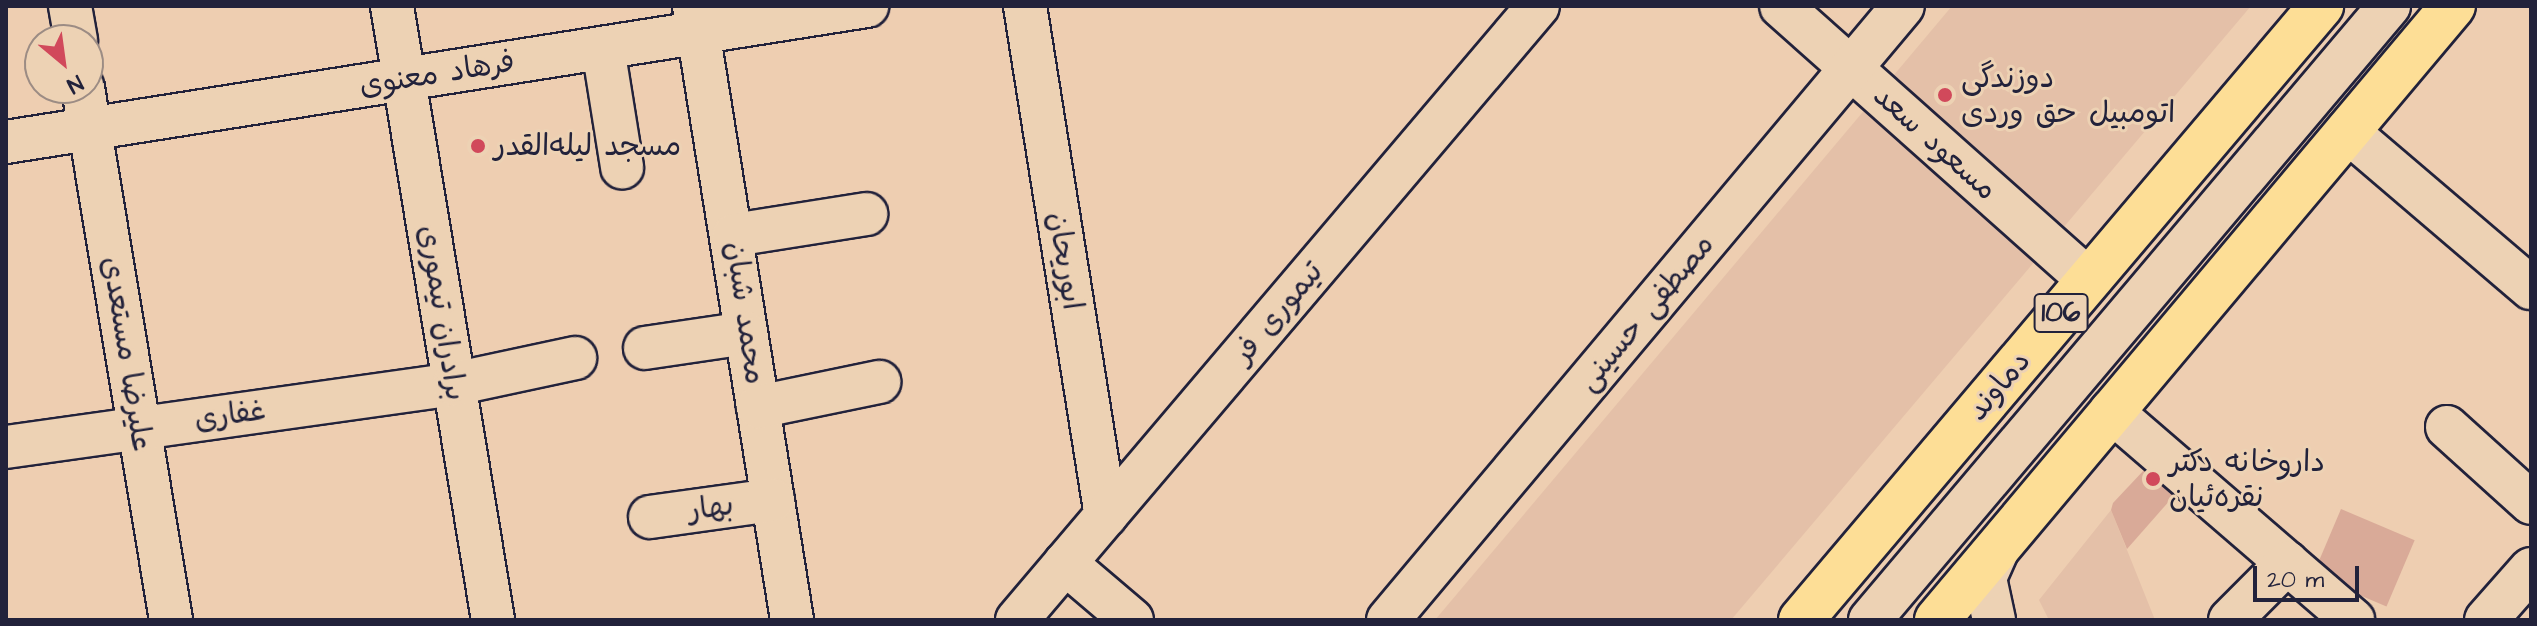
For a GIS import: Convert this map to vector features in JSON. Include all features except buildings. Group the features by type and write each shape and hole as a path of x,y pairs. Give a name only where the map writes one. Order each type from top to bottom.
{"main road":[{"name":"دماوند","path":"1801,620 2321,6"},
{"path":"1937,620 2453,6"}],"street":[{"name":"برادران تیموری","path":"392,6 493,620"},
{"name":"فرهاد معنوی","path":"6,142 603,48 696,19 867,6"},
{"name":"ابوریحان","path":"1025,6 1106,516"},
{"name":"تیموری فر","path":"1017,620 1538,6"},
{"name":"مسعود سعد","path":"1781,6 2089,280"},
{"name":"مصطفی حسینی","path":"1388,620 1903,6"},
{"path":"1844,620 2361,6"},
{"path":"1870,620 2389,6"},
{"name":"محمد شبان","path":"696,19 734,235 746,333 792,620"},
{"path":"603,48 622,167"},
{"name":"علیرضا مستعدی","path":"86,104 171,620"},
{"path":"2347,131 2531,288"},
{"path":"734,235 866,214"},
{"path":"645,348 746,333"},
{"name":"غفاری","path":"6,447 454,384 575,358"},
{"path":"758,407 879,382"},
{"path":"2111,411 2353,620"},
{"path":"2447,427 2531,503"},
{"name":"بهار","path":"650,517 773,500"},
{"path":"1994,620 1985,578 1998,549"},
{"path":"1065,563 1132,620"},
{"path":"2230,620 2287,563"},
{"path":"2486,620 2531,569"}],"shaded area":[{"path":"1952,6 2251,6 1731,620 1435,620"},
{"path":"2111,510 2155,620 2049,620 2039,600"}],"place":[{"name":"دوزندگی اتومبیل حق وردی","path":"1945,95"},
{"name":"مسجد لیله‌القدر","path":"478,146"},
{"name":"داروخانه دکتر نقره‌ئیان","path":"2153,479"}]}
